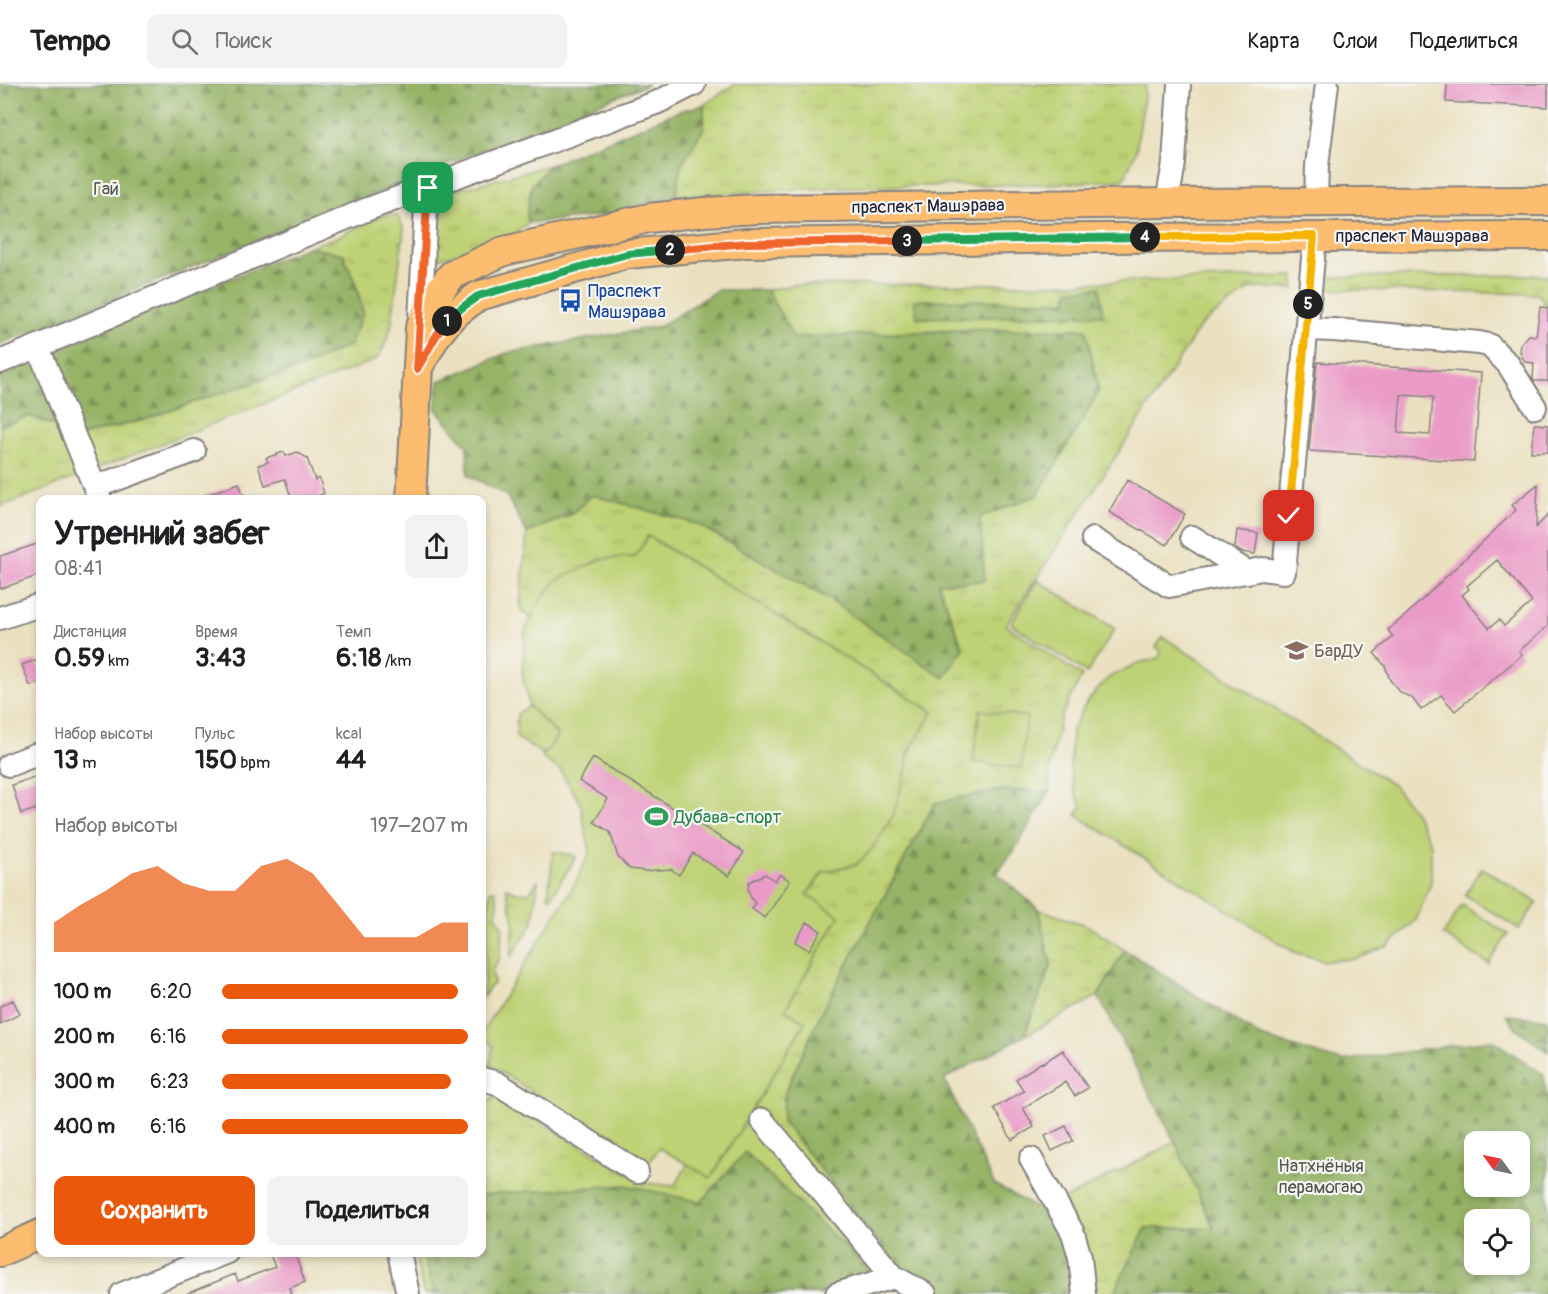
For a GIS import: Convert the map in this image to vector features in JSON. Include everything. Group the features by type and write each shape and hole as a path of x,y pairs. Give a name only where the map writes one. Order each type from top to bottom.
{"main road":[{"name":"праспект Машэрава","path":"411,495 420,328 430,303 452,275 504,251 649,218 759,209 1167,203 1548,201"},
{"name":"праспект Машэрава","path":"417,369 436,336 452,315 478,296 627,254 747,243 1314,236 1548,236"},
{"path":"0,1252 36,1236"}],"street":[{"path":"0,362 368,209 658,102 694,84"},
{"path":"1167,203 1174,164 1179,84"},
{"path":"1316,202 1317,165 1327,84"},
{"path":"420,328 428,188"},
{"path":"1094,539 1169,586 1262,569 1284,572 1314,236"},
{"path":"1307,329 1489,345 1508,364 1535,407"},
{"path":"38,347 97,494 194,452"},
{"path":"1192,537 1247,572"},
{"path":"0,618 36,606"},
{"path":"9,765 36,755"},
{"path":"486,1080 497,1083 637,1172"},
{"path":"762,1120 894,1277 925,1294"},
{"path":"1031,1159 1072,1233 1080,1257 1083,1294"},
{"path":"122,1294 214,1257"},
{"path":"400,1257 408,1294"},
{"path":"837,1294 894,1277"}],"green space":[{"name":"Гай","path":"0,84 648,84 0,344"},
{"path":"735,84 1146,84 1136,152 1123,180 1049,184 847,187 676,196 681,165 704,128 704,105"},
{"path":"704,105 704,128 681,165 676,196 601,216 528,223 527,214 532,185 550,165 679,111"},
{"path":"550,165 532,185 527,214 528,223 505,242 432,260 419,223 443,194"},
{"path":"397,215 404,229 391,328 376,360 0,507 0,426 30,416 81,436 143,420 305,366 350,345 363,313 356,285 343,254 308,247 335,238 380,216"},
{"path":"308,247 343,254 356,285 363,313 350,345 305,366 143,420 81,436 30,416 0,426 0,372"},
{"path":"1548,275 1548,304 1543,304 1543,299 1537,294 1319,289 1320,277"},
{"path":"1294,276 1294,289 1251,288 1202,324 1006,625 1082,676 1061,717 1049,768 1050,792 1002,790 935,803 821,1013 785,1092 782,1121 899,1267 872,1294 424,1294 415,1257 486,1257 486,1101 491,1101 494,1095 645,1183 674,1186 688,1164 711,1178 805,1022 785,1010 839,916 807,895 823,872 857,864 893,816 907,767 908,753 933,712 648,536 635,557 601,559 539,602 531,619 520,609 527,533 571,514 593,495 697,524 830,600 944,677 963,649 938,582 980,517 1038,495 1099,391 1086,330 963,330 793,338 767,290 792,285 1042,284"},
{"path":"1100,287 1103,315 917,318 914,300 1066,301 1069,290"},
{"path":"717,290 767,290 794,338 963,330 1086,329 1099,391 1038,495 980,517 985,581 938,583 963,649 944,678 830,600 697,524 593,495 571,514 527,533 506,495 468,475 467,446 435,408 439,381 507,353 661,326"},
{"path":"648,536 933,712 908,753 907,767 893,816 872,849 857,864 823,872 807,894 839,916 785,1010 805,1022 711,1178 659,1148 647,1166 490,1065 493,1046 486,1040 486,1026 575,884 590,852 580,803 560,770 542,758 558,735 529,706 522,671 525,631 539,602 558,579 601,559 635,557"},
{"path":"1037,580 1115,629 1087,673 1011,624"},
{"path":"1163,637 1393,785 1413,809 1431,844 1431,883 1416,920 1388,946 1356,959 1325,961 1294,952 1076,815 1082,806 1076,795 1070,769 1072,730 1086,703 1109,677 1138,663 1159,658 1161,651 1156,647"},
{"path":"529,706 558,736 544,755 516,737 517,714"},
{"path":"980,710 1027,717 1021,768 973,762"},
{"path":"1002,790 1050,792 1013,852 997,873 1038,909 1051,966 1024,1036 944,1079 994,1184 1041,1211 1051,1207 1073,1252 1075,1294 947,1294 899,1267 782,1121 785,1092 821,1013 935,803"},
{"path":"553,852 576,857 551,897 548,897"},
{"path":"1482,868 1537,902 1519,929 1465,895"},
{"path":"538,880 533,923 511,957 514,920 506,888 529,893"},
{"path":"495,890 498,904 496,914 503,928 499,960 492,970 494,982 486,993 486,952 490,891"},
{"path":"1462,905 1508,934 1489,964 1443,935"},
{"path":"1038,909 1088,926 1125,950 1098,996 1024,1036 1051,966"},
{"name":"Натхнёныя перамогаю","path":"1125,950 1261,1037 1341,1061 1492,1040 1543,1074 1548,1101 1548,1294 1113,1294 1146,1228 1214,1228 1175,1142 1098,996"},
{"path":"1506,1015 1548,1019 1548,1052 1516,1028"},
{"path":"1175,1142 1214,1229 1146,1228 1113,1294 1094,1294 1065,1199"},
{"path":"745,1152 871,1272 819,1294 433,1294 424,1257 486,1257 487,1194 625,1185 701,1202"}],"building":[{"path":"1447,84 1548,84 1548,107 1446,102"},
{"path":"1540,307 1548,308 1548,381 1534,381 1534,363 1525,362 1520,352 1521,344 1529,335 1536,336"},
{"path":"1317,362 1481,373 1474,462 1309,451","holes":["1401,395 1433,397 1430,435 1398,433"]},
{"path":"1534,424 1548,425 1548,452 1531,452"},
{"path":"284,452 286,456 297,452 307,458 315,480 319,478 324,493 290,495 285,479 265,485 258,465 268,462 266,458"},
{"path":"1127,480 1185,514 1167,545 1109,512"},
{"path":"239,483 243,495 206,495"},
{"path":"1538,484 1536,527 1548,515 1548,626 1519,651 1522,655 1455,711 1441,695 1421,710 1412,698 1401,693 1390,680 1385,666 1374,653 1393,637 1388,630 1516,510 1512,505","holes":["1497,560 1532,602 1504,626 1499,620 1489,628 1462,595 1469,589 1467,586"]},
{"path":"1237,530 1258,533 1255,554 1241,552 1235,548"},
{"path":"36,544 36,576 0,589 0,556"},
{"path":"36,660 36,684 30,686 22,665"},
{"name":"Дубава-спорт","path":"593,758 744,852 729,876 693,853 679,875 671,869 645,871 630,869 618,857 610,832 594,822 608,799 579,781"},
{"path":"36,776 36,809 21,814 12,785"},
{"path":"765,874 775,881 780,874 790,881 765,918 752,909 755,904 748,889 749,882"},
{"path":"807,922 821,931 809,950 795,942"},
{"path":"13,1000 20,1014 0,1024 0,1006"},
{"path":"1063,1050 1088,1088 1075,1096 1065,1082 1023,1108 1034,1127 1012,1140 994,1108 1024,1091 1016,1079"},
{"path":"1066,1126 1073,1141 1052,1151 1045,1136"},
{"path":"271,1257 296,1257 305,1282 290,1288 292,1294 186,1294 235,1274 238,1281 275,1267"}],"place":[{"name":"Праспект Машэрава","path":"570,301"},
{"name":"БарДУ","path":"1296,651"},
{"name":"Дубава-спорт","path":"656,817"}],"route":[{"path":"428,188 417,369 436,336 452,315 478,296 627,254 747,243 1314,236 1289,516"}]}
